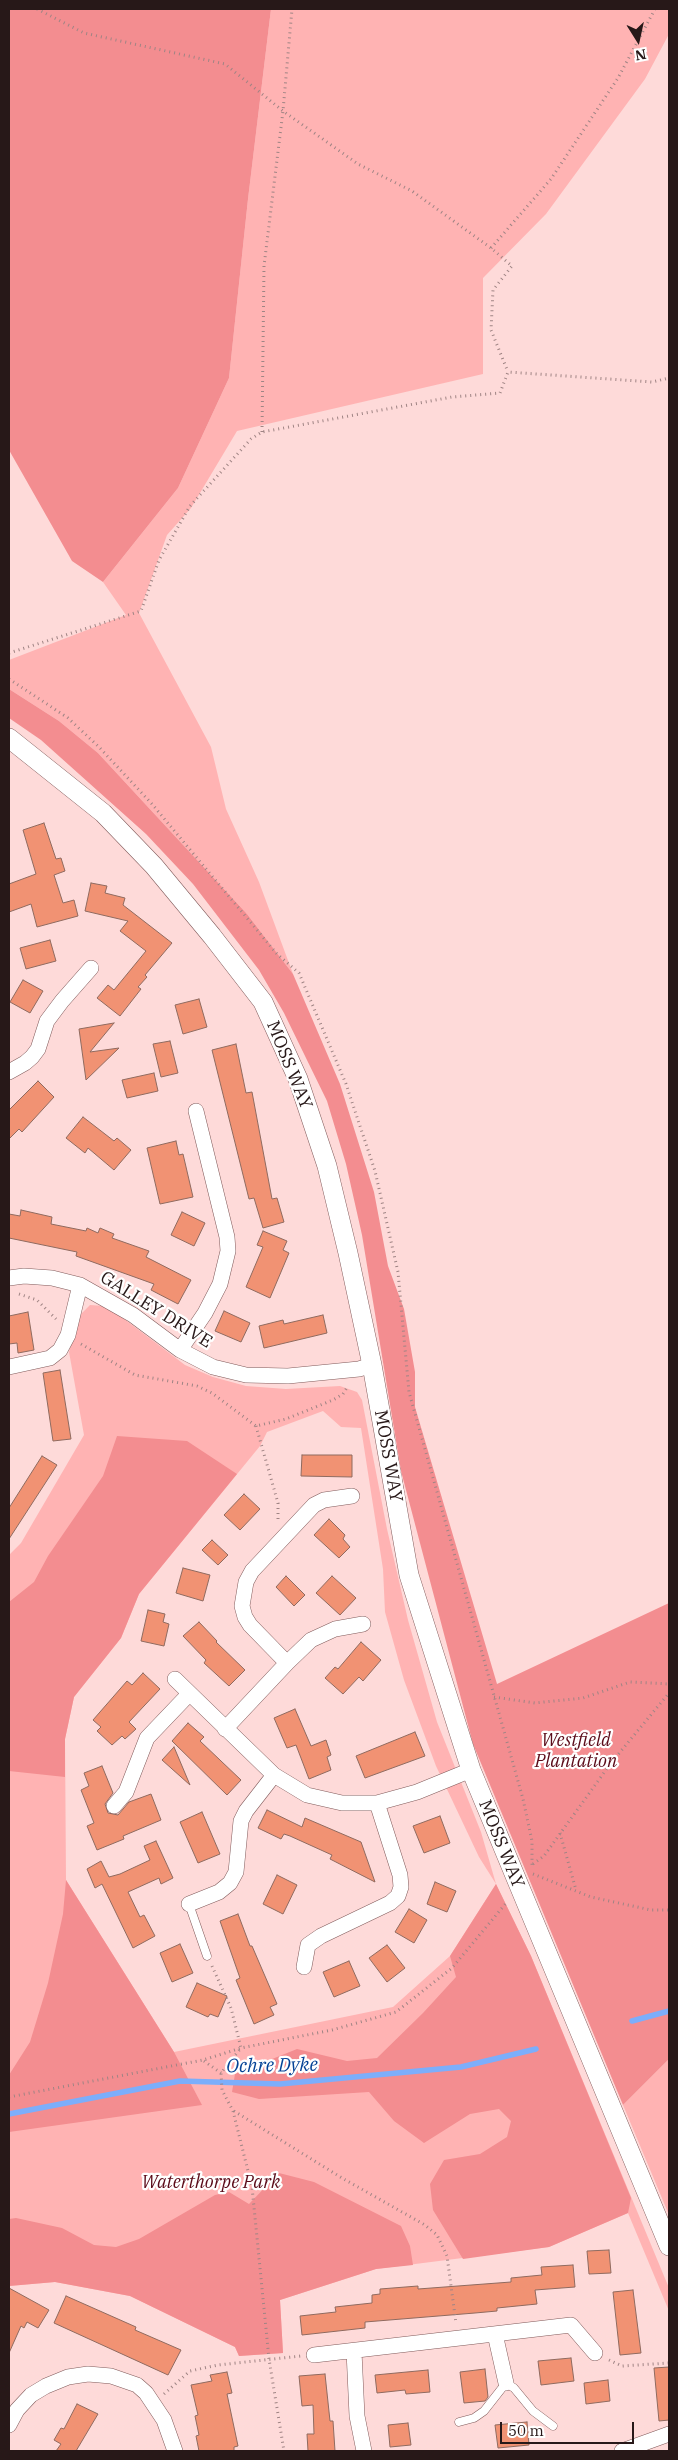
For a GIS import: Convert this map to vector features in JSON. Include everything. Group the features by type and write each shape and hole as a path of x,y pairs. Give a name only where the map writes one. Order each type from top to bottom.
{"street":[{"name":"MOSS WAY","path":"9,738 110,819 160,873 263,1002 298,1079 327,1166 365,1367 409,1575 471,1770 669,2246"},
{"path":"9,1072 25,1064 32,1057 38,1049 47,1021 91,968"},
{"path":"180,1350 205,1313 220,1284 228,1251 227,1238 196,1110"},
{"name":"GALLEY DRIVE","path":"9,1278 24,1276 52,1278 80,1285 133,1316 180,1350 213,1367 246,1375 288,1376 365,1367"},
{"path":"9,1367 50,1358 60,1350 68,1335 80,1285"},
{"path":"286,1663 250,1625 242,1606 246,1582 252,1571 314,1505 324,1500 352,1496"},
{"path":"225,1729 286,1663 319,1635 335,1628 363,1624"},
{"path":"175,1680 274,1775 307,1795 342,1803 378,1803 417,1792 471,1770"},
{"path":"114,1806 126,1792 147,1738 189,1694"},
{"path":"189,1904 219,1892 230,1883 236,1872 241,1821 246,1811 274,1775"},
{"path":"304,1967 308,1945 320,1936 382,1907 398,1896 402,1887 398,1866 378,1803"},
{"path":"314,2355 571,2325 595,2353"},
{"path":"495,2334 506,2383"},
{"path":"354,2351 358,2416 364,2451"},
{"path":"9,2425 17,2410 31,2395 68,2377 88,2374 111,2376 136,2385 155,2404 164,2420 175,2451"},
{"path":"622,2451 669,2434"}],"lane":[{"path":"189,1904 207,1956"},
{"path":"459,2422 474,2418 484,2412 506,2383 514,2388 533,2411 552,2426"}],"path":[{"path":"9,653 141,612 159,560 190,506 251,438 262,432 452,397 500,393 508,372 492,330 494,290 512,266 491,248 412,191 358,164 284,111 225,64 84,33 37,9"},
{"path":"262,432 264,266 284,111 292,9"},
{"path":"491,248 552,179 618,78 655,9"},
{"path":"508,372 652,382 669,378"},
{"path":"14,1294 37,1300 68,1335 135,1375 197,1386 212,1393 256,1426 278,1503 278,1544"},
{"path":"256,1426 286,1419 333,1400 343,1394 365,1367"},
{"path":"494,1697 535,1703 583,1698 630,1682 669,1684"},
{"path":"532,1864 544,1856 611,1763 669,1693"},
{"path":"560,1833 576,1891"},
{"path":"532,1873 591,1897 651,1910 669,1910"},
{"path":"9,2097 204,2060 241,2048 332,2030 396,2012 452,1968 519,1887"},
{"path":"207,1956 231,2008 241,2048"},
{"path":"241,2048 221,2074 222,2090 233,2111 252,2187 269,2359 284,2451"},
{"path":"204,2060 221,2074"},
{"path":"233,2111 342,2178 425,2225 437,2235 447,2256 459,2338"},
{"path":"595,2353 622,2366 669,2363"},
{"path":"155,2404 171,2386 190,2371 218,2365 314,2355"}],"green space":[{"path":"9,9 271,9 229,378 178,488 103,582 72,561 9,450"},
{"path":"271,9 669,9 669,34 645,79 546,214 483,278 483,374 237,431 191,508 167,535 139,613 211,747 226,809 259,882 293,974 247,914 98,753 59,721 9,689 9,660 126,615 103,582 178,488 229,378"},
{"name":"Westfield Plantation","path":"9,689 59,721 98,753 247,914 293,974 340,1084 374,1192 388,1266 404,1309 415,1372 415,1407 497,1684 669,1603 669,2059 623,2105 473,1744 401,1471 362,1235 346,1164 327,1101 284,1013 259,970 193,884 146,834 41,740 9,718"},
{"name":"Waterthorpe Park","path":"90,1305 104,1306 115,1312 185,1365 213,1377 246,1386 286,1389 340,1386 357,1392 362,1400 387,1529 408,1620 437,1722 481,1832 496,1884 531,1956 669,2288 669,2311 628,2213 549,2247 376,2269 280,2300 283,2353 239,2356 235,2347 130,2296 55,2282 9,2286 9,1555 21,1543 84,1435 69,1352 79,1316","holes":["323,1411 341,1427 361,1428 383,1569 385,1612 404,1680 436,1766 479,1857 496,1884 450,1956 393,2007 174,2052 66,1880 65,1739 74,1697 121,1638 139,1594 260,1446 267,1432"]},
{"path":"117,1436 187,1441 237,1474 139,1594 121,1638 74,1697 65,1739 65,1777 9,1771 9,1602 34,1582 48,1556 103,1476"},
{"path":"66,1880 174,2052 202,2105 9,2132 9,2075 30,2042 48,1983 63,1914"},
{"path":"496,1884 531,1956 631,2198 628,2213 549,2247 463,2259 433,2210 430,2184 444,2160 480,2154 507,2137 511,2121 499,2109 470,2114 424,2143 394,2121 369,2092 259,2099 232,2092 235,2074 297,2049 347,2061 377,2058 423,2013 456,1977 450,1956"},
{"path":"669,2059 669,2215 623,2105"},
{"path":"279,2173 314,2182 401,2226 410,2246 413,2265 376,2269 280,2300 283,2353 239,2356 235,2347 130,2296 55,2282 9,2286 9,2219 16,2218 62,2228 94,2245 116,2247 139,2239 215,2195 229,2192 249,2204"}],"building":[{"path":"44,823 56,859 61,858 65,871 54,875 63,903 74,900 78,916 37,927 31,904 9,912 9,884 36,874 23,830"},
{"path":"91,883 107,886 105,893 125,898 123,905 172,943 145,975 147,977 138,987 141,989 120,1016 97,998 108,985 114,990 146,951 120,931 128,921 85,911"},
{"path":"50,940 56,961 26,969 20,948"},
{"path":"23,980 43,991 30,1013 10,1002"},
{"path":"199,999 207,1027 183,1034 175,1005"},
{"path":"114,1023 90,1052 119,1048 86,1080 79,1029"},
{"path":"170,1041 178,1073 161,1077 153,1044"},
{"path":"236,1044 246,1093 252,1092 272,1199 277,1198 284,1222 263,1228 254,1198 249,1199 212,1050"},
{"path":"154,1073 158,1091 127,1098 122,1080"},
{"path":"38,1081 54,1097 22,1132 19,1129 9,1139 9,1110"},
{"path":"83,1117 114,1141 117,1138 131,1150 114,1170 88,1148 85,1153 66,1138"},
{"path":"176,1141 179,1155 183,1154 193,1197 160,1204 147,1148"},
{"path":"21,1210 52,1217 51,1224 86,1231 87,1228 98,1233 100,1228 114,1234 112,1238 149,1251 146,1257 191,1280 178,1304 151,1290 154,1284 76,1256 77,1252 9,1238 9,1214 20,1216"},
{"path":"182,1212 205,1223 194,1246 171,1235"},
{"path":"263,1231 287,1241 283,1250 289,1253 270,1298 246,1287 263,1247 257,1245"},
{"path":"224,1311 250,1323 241,1342 215,1331"},
{"path":"28,1312 34,1350 18,1353 17,1343 9,1344 9,1316"},
{"path":"323,1315 327,1333 264,1348 259,1326 283,1320 284,1324"},
{"path":"60,1370 71,1439 53,1441 43,1373"},
{"path":"302,1455 352,1455 352,1477 301,1476"},
{"path":"42,1456 57,1465 9,1539 9,1508"},
{"path":"244,1494 260,1509 240,1530 224,1515"},
{"path":"329,1519 345,1535 343,1539 350,1547 339,1558 314,1535"},
{"path":"212,1540 228,1555 218,1565 202,1550"},
{"path":"183,1568 210,1575 203,1601 176,1593"},
{"path":"286,1576 305,1595 294,1606 276,1587"},
{"path":"332,1576 356,1598 340,1615 316,1593"},
{"path":"148,1610 165,1614 163,1622 169,1624 164,1646 141,1641"},
{"path":"199,1622 216,1642 245,1670 229,1686 204,1663 206,1660 183,1636"},
{"path":"361,1642 381,1660 363,1681 359,1677 343,1694 325,1678 335,1667 338,1669"},
{"path":"143,1673 160,1689 129,1722 136,1729 125,1739 122,1736 112,1745 97,1731 101,1727 93,1720 127,1681 132,1685"},
{"path":"295,1709 311,1746 326,1740 331,1755 327,1757 331,1770 309,1779 296,1745 287,1748 274,1718"},
{"path":"188,1723 204,1737 200,1741 241,1780 227,1795 172,1741"},
{"path":"415,1732 425,1756 365,1778 356,1756"},
{"path":"174,1747 190,1785 162,1760"},
{"path":"102,1766 113,1793 105,1804 108,1813 118,1815 129,1802 151,1794 161,1820 123,1836 124,1839 97,1850 87,1826 94,1823 81,1790 89,1786 84,1773"},
{"path":"267,1810 302,1827 305,1818 361,1842 375,1882 330,1859 332,1855 290,1836 284,1834 281,1839 258,1828"},
{"path":"202,1812 220,1854 198,1863 180,1822"},
{"path":"440,1816 450,1843 424,1853 413,1826"},
{"path":"156,1841 173,1878 161,1884 159,1878 128,1892 140,1917 144,1915 155,1936 133,1948 102,1884 95,1888 87,1869 101,1861 109,1877 120,1874 150,1860 144,1846"},
{"path":"277,1875 297,1885 283,1914 263,1904"},
{"path":"435,1882 456,1891 447,1912 427,1904"},
{"path":"409,1909 427,1920 414,1943 395,1932"},
{"path":"238,1914 250,1946 252,1946 277,2004 270,2007 274,2015 254,2024 236,1980 240,1978 220,1921"},
{"path":"180,1944 193,1973 172,1982 160,1953"},
{"path":"387,1945 405,1968 387,1982 369,1958"},
{"path":"349,1961 360,1986 334,1997 323,1972"},
{"path":"197,1983 227,1996 218,2017 210,2014 208,2017 186,2007"},
{"path":"609,2250 611,2273 589,2274 587,2251"},
{"path":"573,2265 575,2287 535,2290 537,2304 497,2308 497,2311 365,2322 365,2328 302,2335 300,2316 336,2312 335,2307 372,2303 372,2295 380,2294 380,2289 418,2286 418,2289 511,2282 511,2278 542,2275 541,2267"},
{"path":"9,2288 49,2310 38,2328 27,2322 24,2328 21,2326 9,2353"},
{"path":"633,2290 641,2353 620,2355 613,2292"},
{"path":"66,2296 136,2327 135,2330 181,2350 168,2375 54,2323"},
{"path":"571,2358 574,2381 541,2385 538,2361"},
{"path":"669,2367 669,2420 659,2421 654,2368"},
{"path":"485,2369 488,2397 485,2401 464,2403 460,2372"},
{"path":"428,2370 430,2392 406,2394 405,2390 377,2393 375,2375"},
{"path":"227,2372 232,2393 227,2394 238,2446 234,2447 234,2451 199,2451 196,2436 199,2435 195,2416 198,2415 191,2385 212,2381 210,2375"},
{"path":"325,2374 330,2421 333,2421 335,2451 308,2451 307,2434 314,2434 313,2405 302,2406 299,2376"},
{"path":"608,2380 610,2401 586,2404 584,2383"},
{"path":"77,2404 98,2414 76,2451 56,2451 61,2444 54,2440 61,2428 64,2429"},
{"path":"527,2422 529,2445 498,2448 495,2425"},
{"path":"408,2423 411,2445 390,2447 388,2425"}],"waterway":[{"name":"Ochre Dyke","path":"632,2021 669,2011"},
{"name":"Ochre Dyke","path":"9,2114 180,2081 280,2084 461,2067 536,2049"}]}
